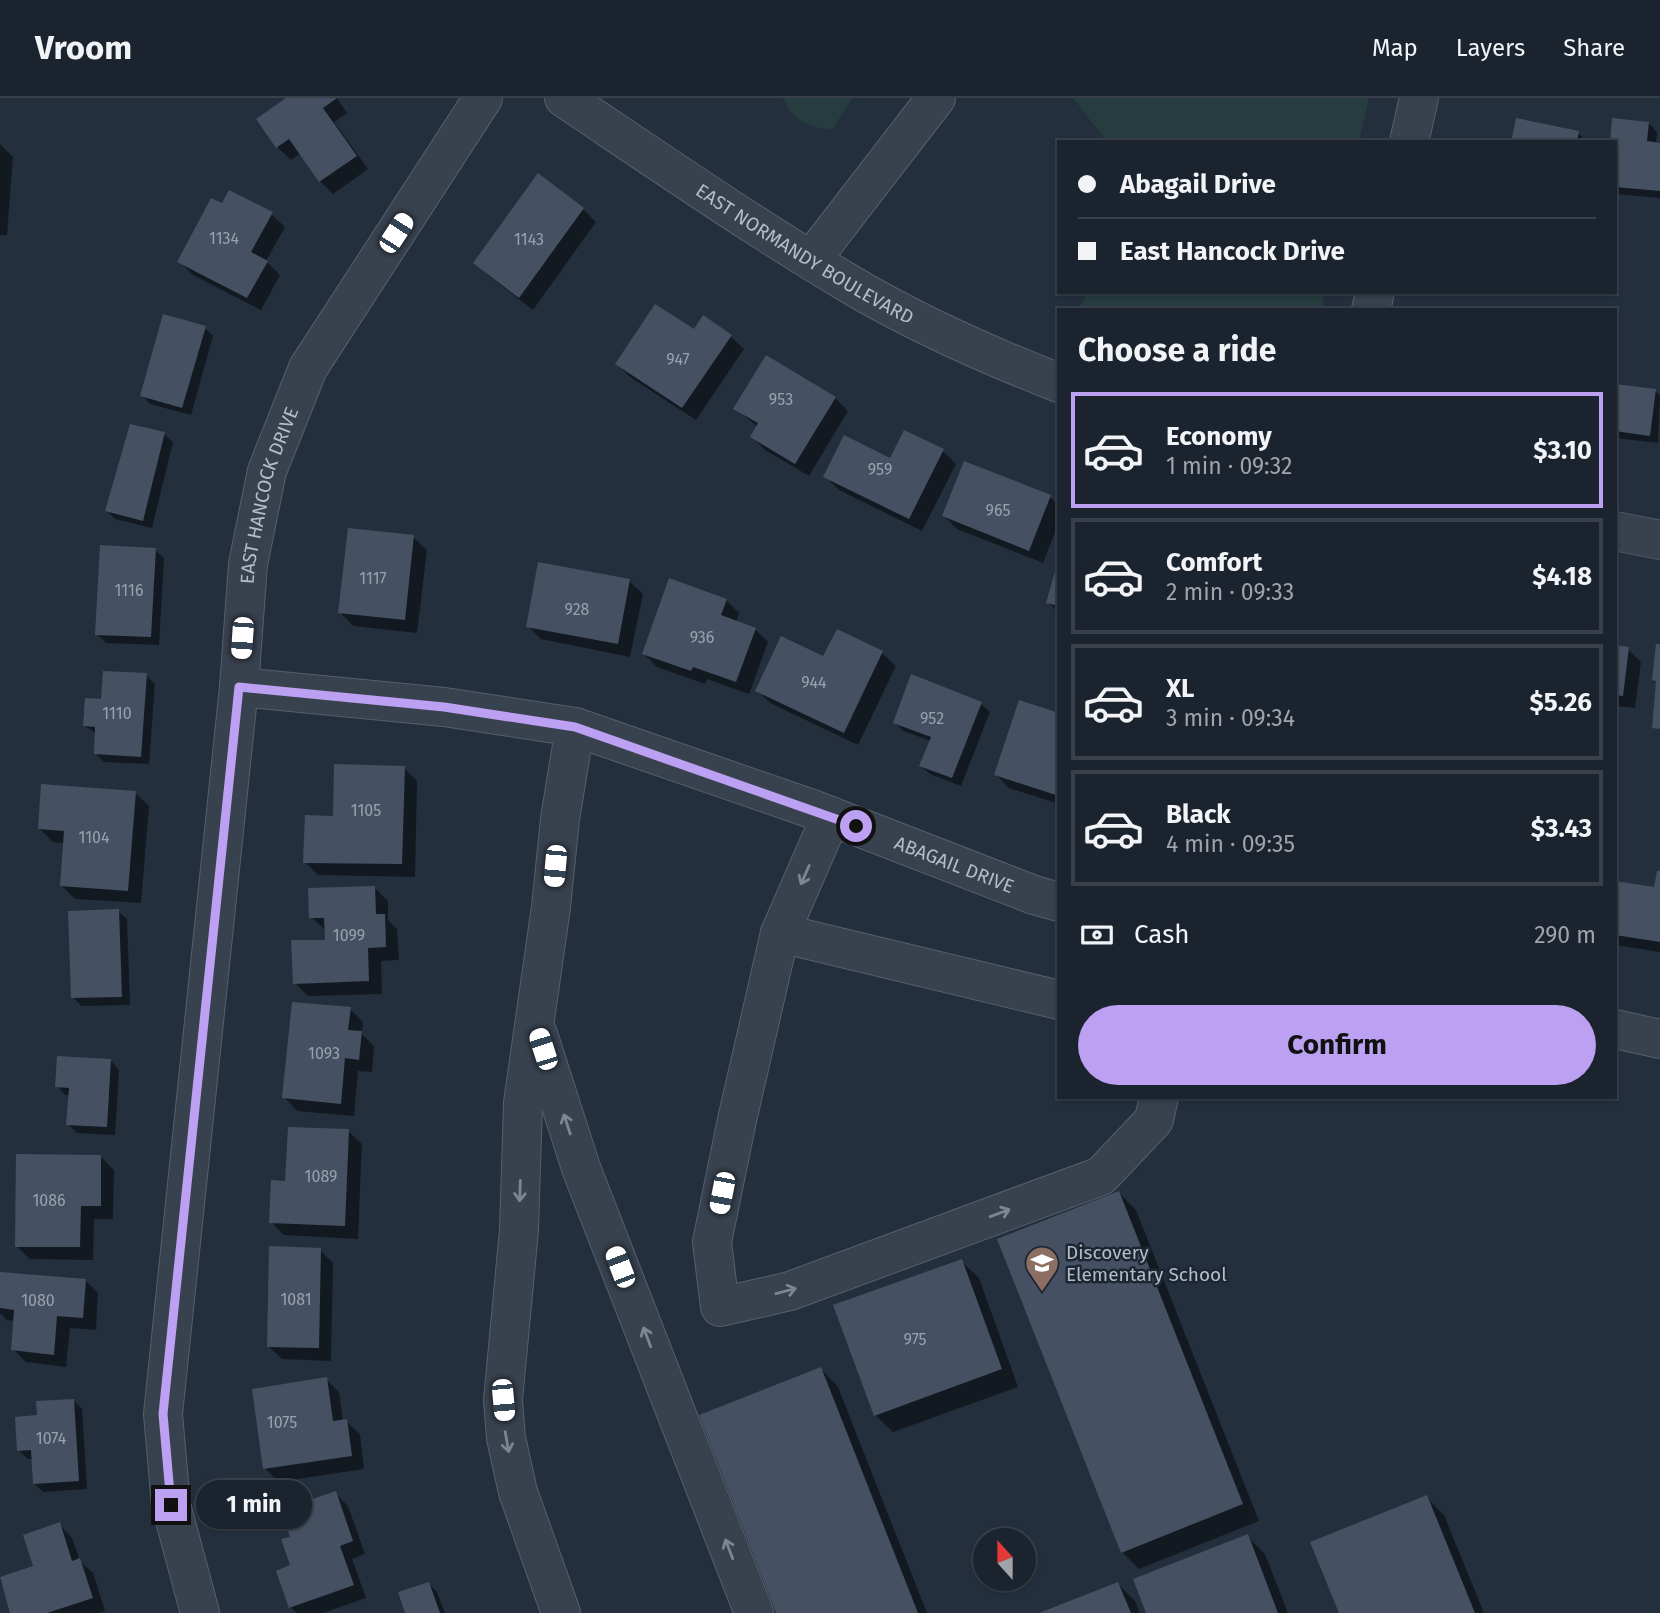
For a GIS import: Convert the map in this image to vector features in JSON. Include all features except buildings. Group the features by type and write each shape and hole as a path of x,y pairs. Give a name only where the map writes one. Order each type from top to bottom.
{"street":[{"name":"EAST HANCOCK DRIVE","path":"200,1613 171,1505 163,1414 239,687 248,564 267,471 308,368 483,98"},
{"name":"EAST NORMANDY BOULEVARD","path":"564,98 710,197 850,285 976,350 1057,382"},
{"path":"811,260 936,98"},
{"path":"1409,140 1419,98"},
{"path":"1617,531 1660,540"},
{"name":"ABAGAIL DRIVE","path":"239,687 444,707 575,727 831,816 1034,895 1057,901"},
{"path":"561,1613 518,1492 506,1438 503,1400 519,1230 523,1103 536,1026 560,819 575,727"},
{"path":"831,816 780,933 737,1120 712,1242 720,1307 790,1291 1101,1176 1154,1120 1159,1099"},
{"path":"780,933 1057,1000"},
{"path":"536,1026 581,1168 754,1613"},
{"path":"1617,1029 1660,1039"}],"green space":[{"path":"783,98 853,98 832,129 816,127 802,121 791,112"},
{"path":"1073,98 1369,98 1359,140 1105,140"},
{"path":"1088,294 1325,294 1321,308 1079,308"}],"place":[{"name":"Discovery Elementary School","path":"1042,1293"}],"route":[{"path":"171,1505 163,1414 239,687 444,707 575,727 856,826"}]}
